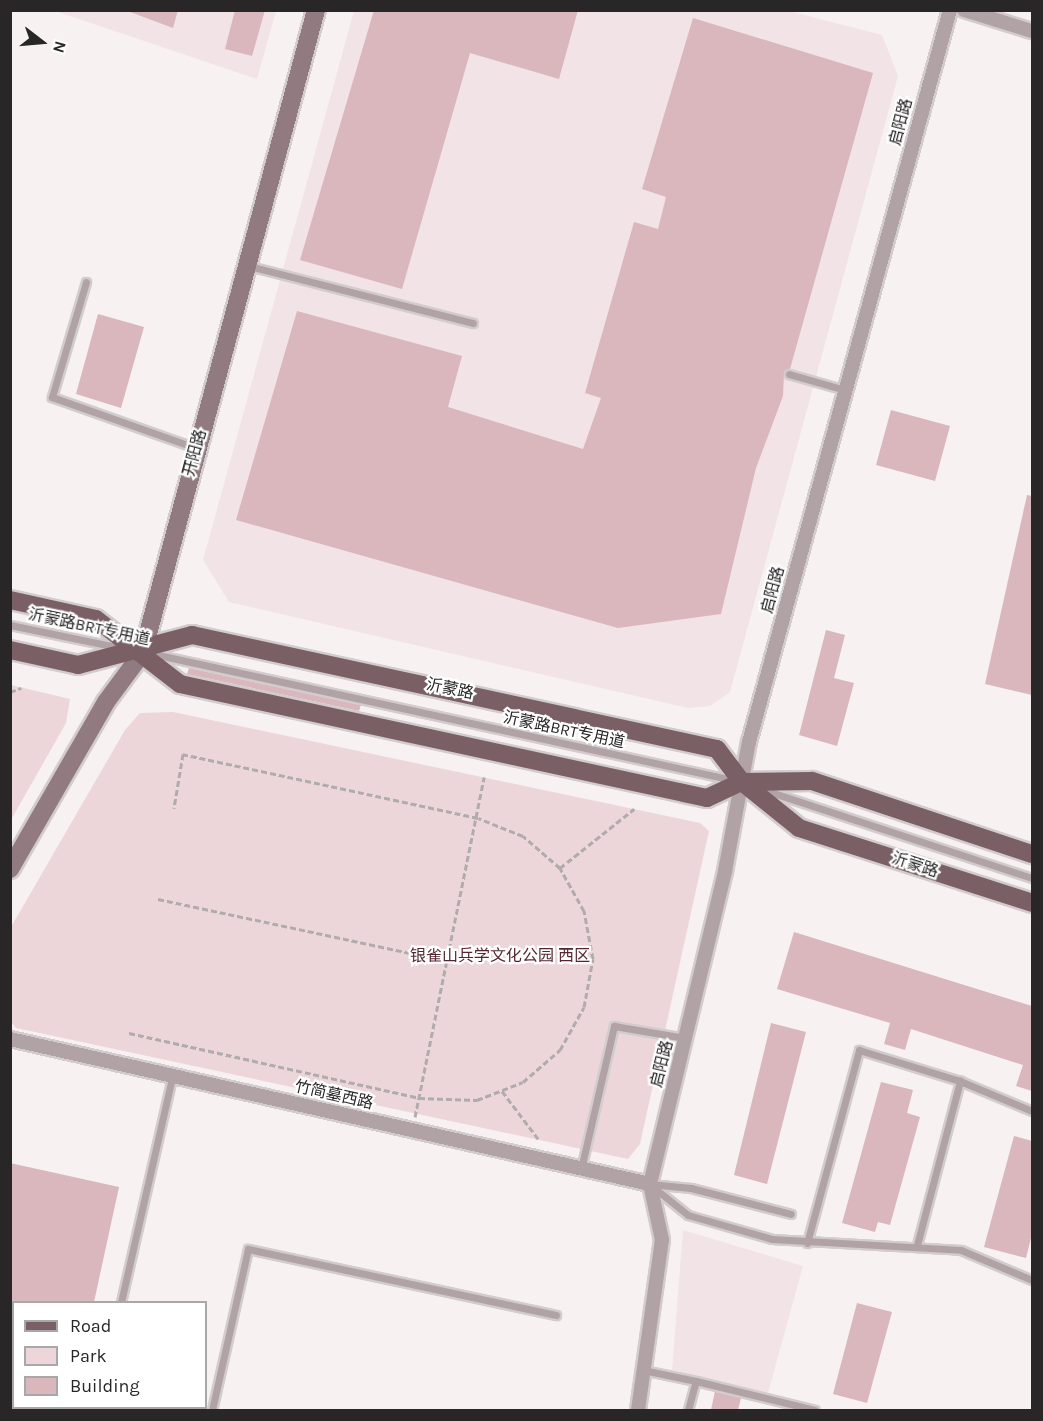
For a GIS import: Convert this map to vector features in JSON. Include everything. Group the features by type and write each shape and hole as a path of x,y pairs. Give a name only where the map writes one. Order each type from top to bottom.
{"main road":[{"path":"10,600 96,619 143,652 180,684 707,798 742,782 812,781 1032,854"},
{"name":"沂蒙路","path":"10,650 78,665 143,652 192,635 454,690 717,749 742,782 799,828 1032,903"}],"street":[{"name":"开阳路","path":"10,868 106,702 143,652 196,448 316,10"},
{"name":"启阳路","path":"650,1184 742,782 845,390 950,10"},
{"path":"964,10 1032,31"},
{"name":"竹简墓西路","path":"10,1039 173,1074 650,1184"},
{"path":"638,1410 640,1370 662,1240 650,1184"}],"lane":[{"path":"246,265 472,323"},
{"path":"86,282 52,397 196,448"},
{"path":"789,374 845,390"},
{"name":"沂蒙路BRT专用道","path":"10,625 143,652"},
{"path":"742,782 1032,878"},
{"path":"581,1168 614,1026 685,1038"},
{"path":"807,1243 859,1050 960,1080 1032,1111"},
{"path":"121,1301 173,1074"},
{"path":"916,1245 960,1080"},
{"path":"650,1184 691,1188 791,1214"},
{"path":"650,1184 688,1215 807,1243 916,1245 961,1250 1032,1280"},
{"path":"212,1410 249,1249 556,1315"},
{"path":"640,1370 815,1410"},
{"path":"688,1410 696,1381"},
{"path":"771,1410 774,1400"}],"path":[{"path":"10,692 21,688"},
{"path":"129,1033 419,1098 477,1100 523,1082 560,1050 584,1007 593,959 584,911 560,868 523,836 478,818 183,754 174,808"},
{"path":"412,1130 478,818 484,777"},
{"path":"560,868 634,809"},
{"path":"158,899 448,961"},
{"path":"502,1091 539,1140"}],"shaded area":[{"path":"55,11 276,11 257,79"},
{"path":"354,11 789,11 882,35 898,76 730,692 710,706 688,708 229,602 203,560"},
{"path":"683,1230 803,1266 768,1393 672,1370"}],"green space":[{"path":"11,685 70,699 66,723 11,820"},
{"name":"银雀山兵学文化公园 西区","path":"173,712 700,823 709,831 640,1144 628,1159 16,1028 11,1022 11,927 125,730 140,713"}],"building":[{"path":"125,10 178,10 173,28"},
{"path":"235,10 265,10 252,56 225,49"},
{"path":"374,10 578,10 559,79 470,53 402,289 300,260"},
{"path":"693,18 873,73 790,369 784,373 783,396 756,468 721,614 618,628 236,520 297,311 462,356 448,407 583,449 601,398 585,393 634,222 658,229 666,197 642,189"},
{"path":"98,314 144,327 121,408 76,394"},
{"path":"891,410 950,426 935,481 876,465"},
{"path":"1027,495 1032,496 1032,695 985,684"},
{"path":"826,630 845,635 834,678 854,683 837,746 799,735"},
{"path":"189,668 361,705 359,711 187,674"},
{"path":"794,932 1032,1006 1032,1091 1016,1086 1023,1065 911,1029 905,1050 884,1044 890,1023 777,989"},
{"path":"771,1023 806,1032 767,1184 734,1175"},
{"path":"881,1082 913,1090 907,1113 920,1117 890,1225 878,1222 875,1232 842,1223"},
{"path":"1014,1136 1032,1141 1032,1234 1026,1258 984,1247"},
{"path":"10,1163 119,1187 94,1301 10,1302"},
{"path":"857,1303 892,1312 867,1403 833,1394"},
{"path":"715,1391 741,1398 738,1410 711,1410"}]}
